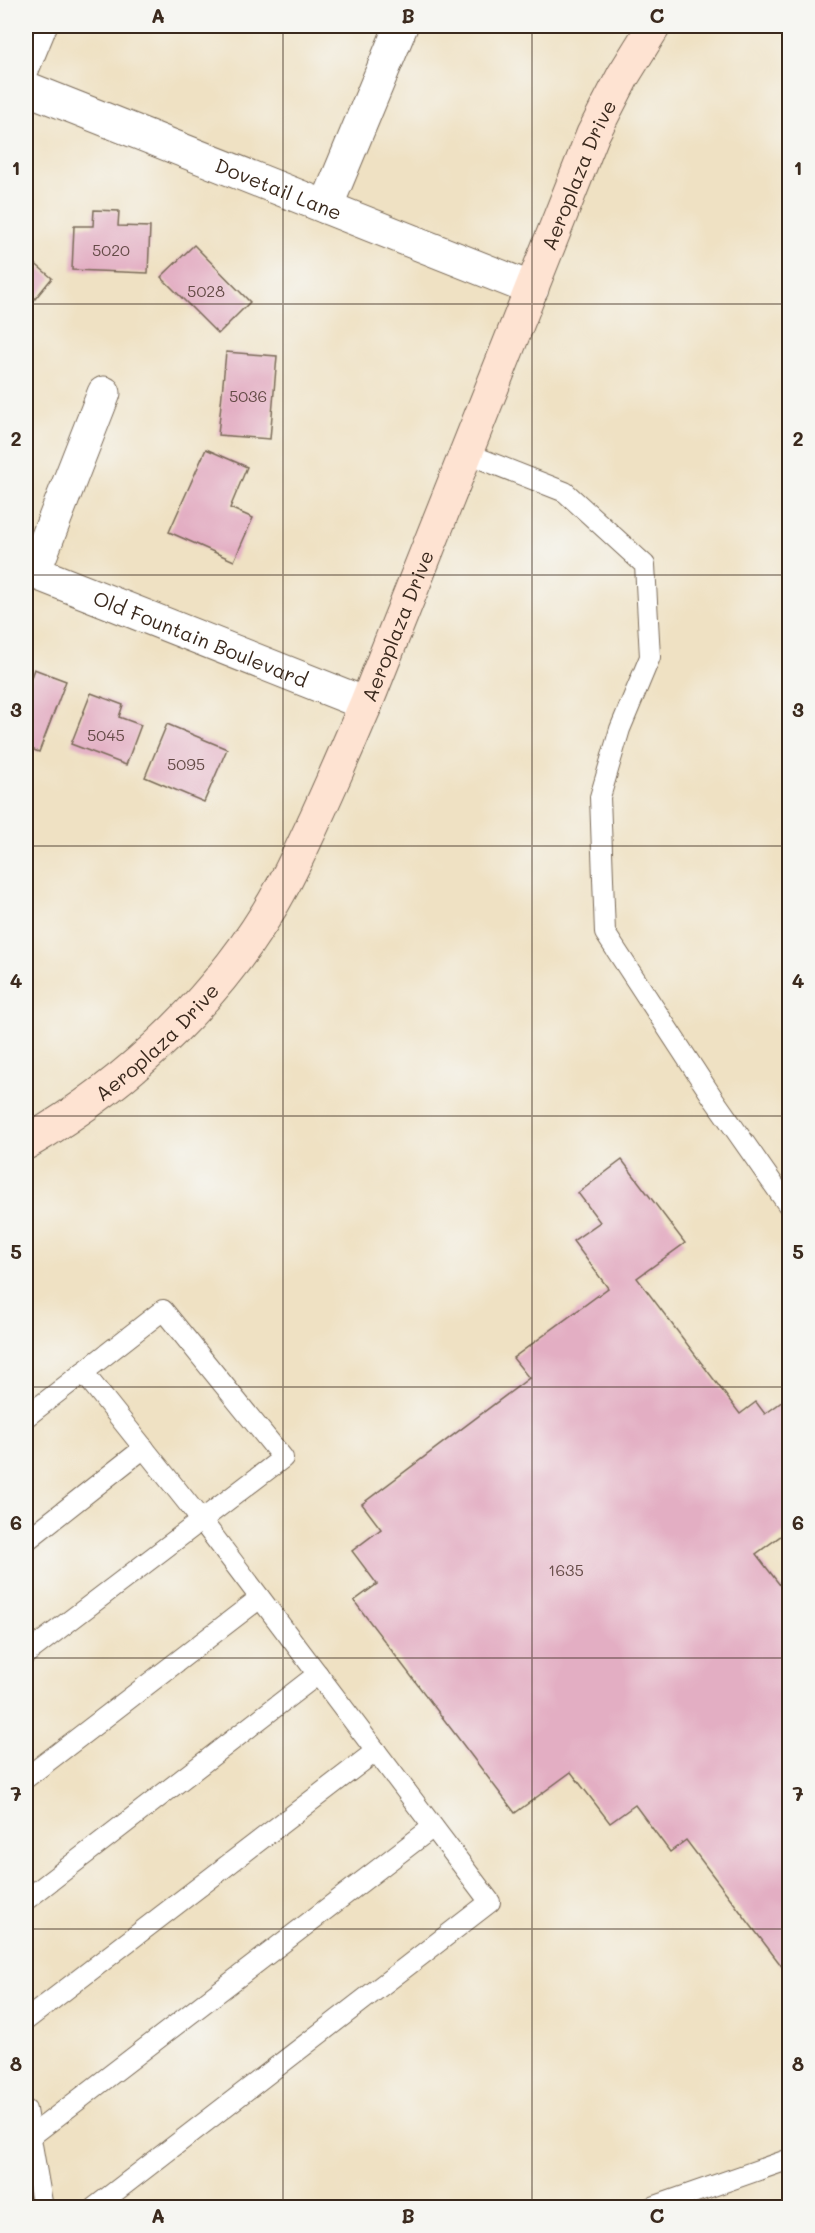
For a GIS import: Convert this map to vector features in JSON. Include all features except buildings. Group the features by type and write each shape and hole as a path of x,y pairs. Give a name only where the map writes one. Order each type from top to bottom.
{"street":[{"name":"Aeroplaza Drive","path":"26,1143 99,1095 148,1053 200,1002 248,942 284,883 330,789 366,704 593,134 623,76 654,26"},
{"path":"326,207 392,28"},
{"name":"Dovetail Lane","path":"26,88 532,289"},
{"name":"Old Fountain Boulevard","path":"104,393 30,571 366,704"}],"lane":[{"path":"26,77 47,26"},
{"path":"466,453 565,492 645,566 650,657 620,729 600,797 605,933 713,1098 788,1205"},
{"path":"26,1417 163,1310 283,1458 26,1654"},
{"path":"83,1372 201,1521 490,1902 94,2208"},
{"path":"26,1540 144,1448"},
{"path":"26,1778 260,1598"},
{"path":"26,1899 318,1674"},
{"path":"26,2020 376,1750"},
{"path":"30,2137 433,1827"},
{"path":"26,2110 43,2208"},
{"path":"650,2208 789,2159"}]}
